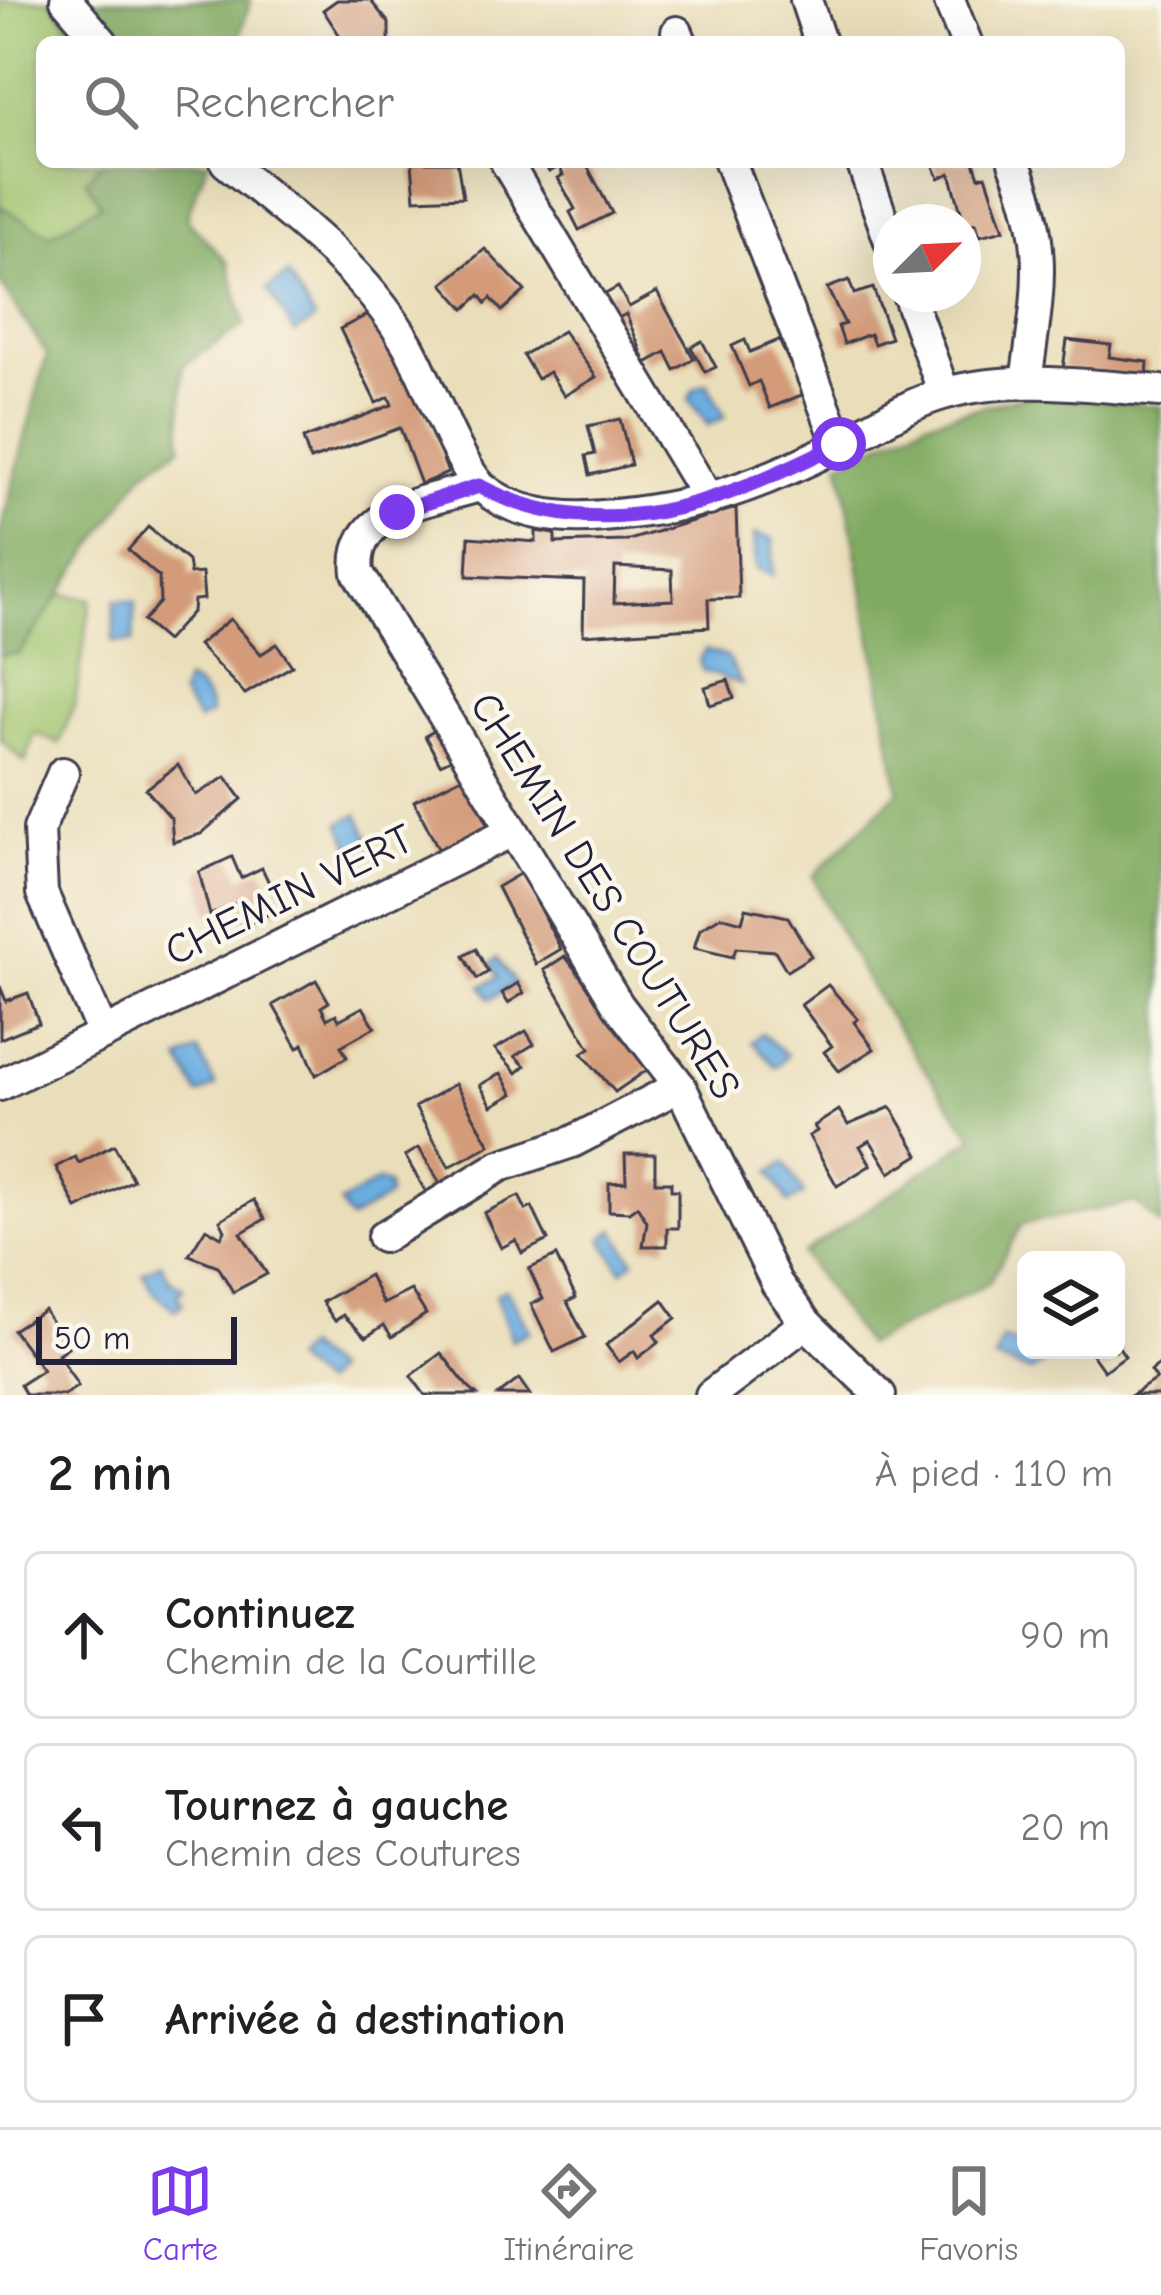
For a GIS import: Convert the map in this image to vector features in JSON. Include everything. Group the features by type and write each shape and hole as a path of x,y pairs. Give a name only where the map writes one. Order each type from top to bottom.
{"street":[{"path":"66,0 97,36"},
{"path":"806,0 818,36"},
{"path":"949,0 964,36"},
{"path":"233,168 313,233 389,315 479,486 524,509 572,519 678,510 762,483 891,414 944,393 1026,382 1161,391"},
{"path":"510,168 709,500"},
{"path":"732,168 839,444"},
{"path":"864,168 877,204"},
{"path":"1017,168 1035,213 1042,260 1026,382"},
{"path":"915,312 944,393"},
{"name":"CHEMIN DES COUTURES","path":"479,486 376,521 361,538 356,559 364,587 618,1005 680,1086 777,1284 806,1323 880,1395"},
{"path":"63,773 39,829 42,893 103,1034"},
{"name":"CHEMIN VERT","path":"0,1085 512,831"},
{"path":"383,1238 500,1166 572,1142 680,1086"},
{"path":"711,1395 806,1323"}],"green space":[{"path":"0,0 50,0 77,36 36,36 36,168 97,168 86,180 101,204 49,236 0,206"},
{"path":"50,0 251,0 240,36 77,36"},
{"path":"97,168 206,168 186,218 228,263 245,324 183,366 181,447 144,472 19,654 0,655 0,533 47,354 0,283 0,206 50,235 101,204 86,180"},
{"path":"1031,394 1161,406 1161,1225 1135,1202 1022,1224 989,1283 866,1345 802,1254 974,1137 866,979 813,876 899,791 840,462 927,421"},
{"path":"60,594 91,599 75,702 59,744 35,733 25,762 0,739 0,655 19,654"}],"water":[{"path":"288,275 315,320 295,333 267,289"},
{"path":"707,383 725,417 708,425 689,399 693,390"},
{"path":"754,534 773,539 773,576 756,568"},
{"path":"115,600 135,602 133,642 113,641"},
{"path":"705,650 727,657 742,684 703,671 699,661"},
{"path":"185,681 199,689 210,708 211,714 198,721 181,695"},
{"path":"358,814 376,853 358,861 340,823"},
{"path":"497,958 515,983 490,999 482,986 499,977 491,964"},
{"path":"761,1033 787,1055 776,1067 752,1042"},
{"path":"198,1051 216,1086 199,1095 180,1060"},
{"path":"785,1163 804,1194 789,1203 770,1172"},
{"path":"379,1181 388,1186 388,1197 350,1220 340,1203"},
{"path":"614,1229 634,1261 622,1271 602,1239"},
{"path":"161,1263 170,1280 183,1288 177,1296 183,1304 175,1310 155,1294 143,1273"},
{"path":"506,1289 530,1331 512,1340 495,1295"},
{"path":"1002,1339 1017,1344 1017,1359 1045,1363 1031,1372 995,1360"},
{"path":"304,1347 334,1371 322,1385 292,1361"}],"building":[{"path":"337,0 370,0 389,23 389,36 340,36 323,10"},
{"path":"412,168 458,168 463,197 415,199"},
{"path":"560,168 588,168 612,213 579,230 570,212 575,209 558,178 563,175"},
{"path":"935,168 976,168 979,177 986,175 1004,230 981,236 981,204 959,204 950,173 939,178"},
{"path":"485,249 525,291 502,311 491,298 486,303 480,295 465,309 443,284"},
{"path":"849,280 854,294 873,288 873,312 882,312 891,338 874,344 870,334 844,344 838,326 845,324 827,288"},
{"path":"618,287 629,307 657,292 694,359 675,370 666,352 646,363 626,314 613,321 600,297"},
{"path":"375,311 412,376 448,473 421,484 400,428 310,460 303,439 392,405 389,397 376,403 340,329"},
{"path":"563,331 596,377 564,396 549,372 537,379 523,355"},
{"path":"745,340 750,352 779,340 804,394 770,408 759,381 749,386 732,346"},
{"path":"1067,340 1111,345 1109,357 1148,362 1147,378 1063,369"},
{"path":"702,341 716,367 705,372 691,347"},
{"path":"620,419 631,465 590,475 586,456 595,454 588,426"},
{"path":"736,508 739,598 708,599 709,627 583,635 584,581 467,576 469,537 536,542 536,531 555,534 555,543 626,541","holes":["615,567 672,570 673,600 614,603"]},
{"path":"148,527 188,561 190,574 202,573 204,599 194,600 193,611 166,641 143,621 160,602 159,577 128,550"},
{"path":"230,619 261,654 277,644 292,666 245,694 198,645"},
{"path":"728,680 734,698 710,705 705,687"},
{"path":"436,730 453,758 440,764 425,736"},
{"path":"178,765 196,795 226,777 242,799 201,834 173,842 171,818 146,789"},
{"path":"464,776 490,828 441,854 414,801"},
{"path":"232,857 241,878 262,868 281,908 247,924 237,903 210,915 199,872"},
{"path":"521,873 561,949 536,964 497,887"},
{"path":"746,908 788,917 811,956 787,971 775,951 736,948 733,957 694,948 700,929 721,916 742,922"},
{"path":"476,949 488,972 477,979 464,956"},
{"path":"565,956 650,1068 615,1092 582,1053 590,1048 544,970"},
{"path":"316,980 329,1002 321,1007 327,1019 336,1014 339,1020 363,1007 375,1027 341,1046 347,1057 316,1075 303,1044 298,1048 273,1005"},
{"path":"518,983 524,993 508,1003 502,993"},
{"path":"828,985 858,1019 854,1022 874,1049 839,1071 824,1052 832,1046 801,1005"},
{"path":"0,986 6,1001 28,993 39,1023 0,1039"},
{"path":"526,1031 534,1044 515,1056 525,1066 517,1073 495,1049"},
{"path":"501,1073 513,1094 492,1106 480,1085"},
{"path":"455,1084 490,1145 449,1167 415,1107"},
{"path":"891,1107 919,1155 890,1173 870,1140 860,1146 871,1165 837,1186 809,1136 817,1131 814,1126 839,1110 848,1125"},
{"path":"114,1145 133,1180 77,1209 56,1167 75,1157 79,1163"},
{"path":"419,1148 441,1185 427,1194 405,1156"},
{"path":"625,1154 655,1154 655,1182 671,1182 671,1190 678,1190 678,1228 667,1228 667,1246 643,1246 647,1222 637,1206 629,1212 609,1211 609,1183 626,1182"},
{"path":"519,1196 526,1210 532,1207 548,1240 522,1253 516,1240 501,1248 484,1213"},
{"path":"254,1200 265,1219 241,1233 267,1274 233,1292 218,1266 189,1255 206,1228 221,1237 225,1230 220,1220"},
{"path":"556,1256 576,1298 567,1302 585,1337 554,1352 531,1304 543,1299 529,1269"},
{"path":"369,1275 383,1304 411,1290 426,1314 392,1337 384,1325 366,1337 343,1315 335,1321 322,1302"},
{"path":"663,1300 676,1318 654,1335 659,1342 638,1358 634,1351 619,1362 606,1345"},
{"path":"44,1310 68,1347 58,1354 78,1386 64,1395 26,1395 20,1385 43,1370 13,1330"},
{"path":"441,1353 477,1395 425,1395 411,1376"},
{"path":"1095,1359 1121,1359 1104,1371"},
{"path":"1161,1363 1161,1395 1132,1395 1156,1379 1150,1371"},
{"path":"519,1379 530,1395 498,1395"}],"route":[{"path":"397,512 479,486 524,509 572,519 678,510 762,483 839,444"}]}
